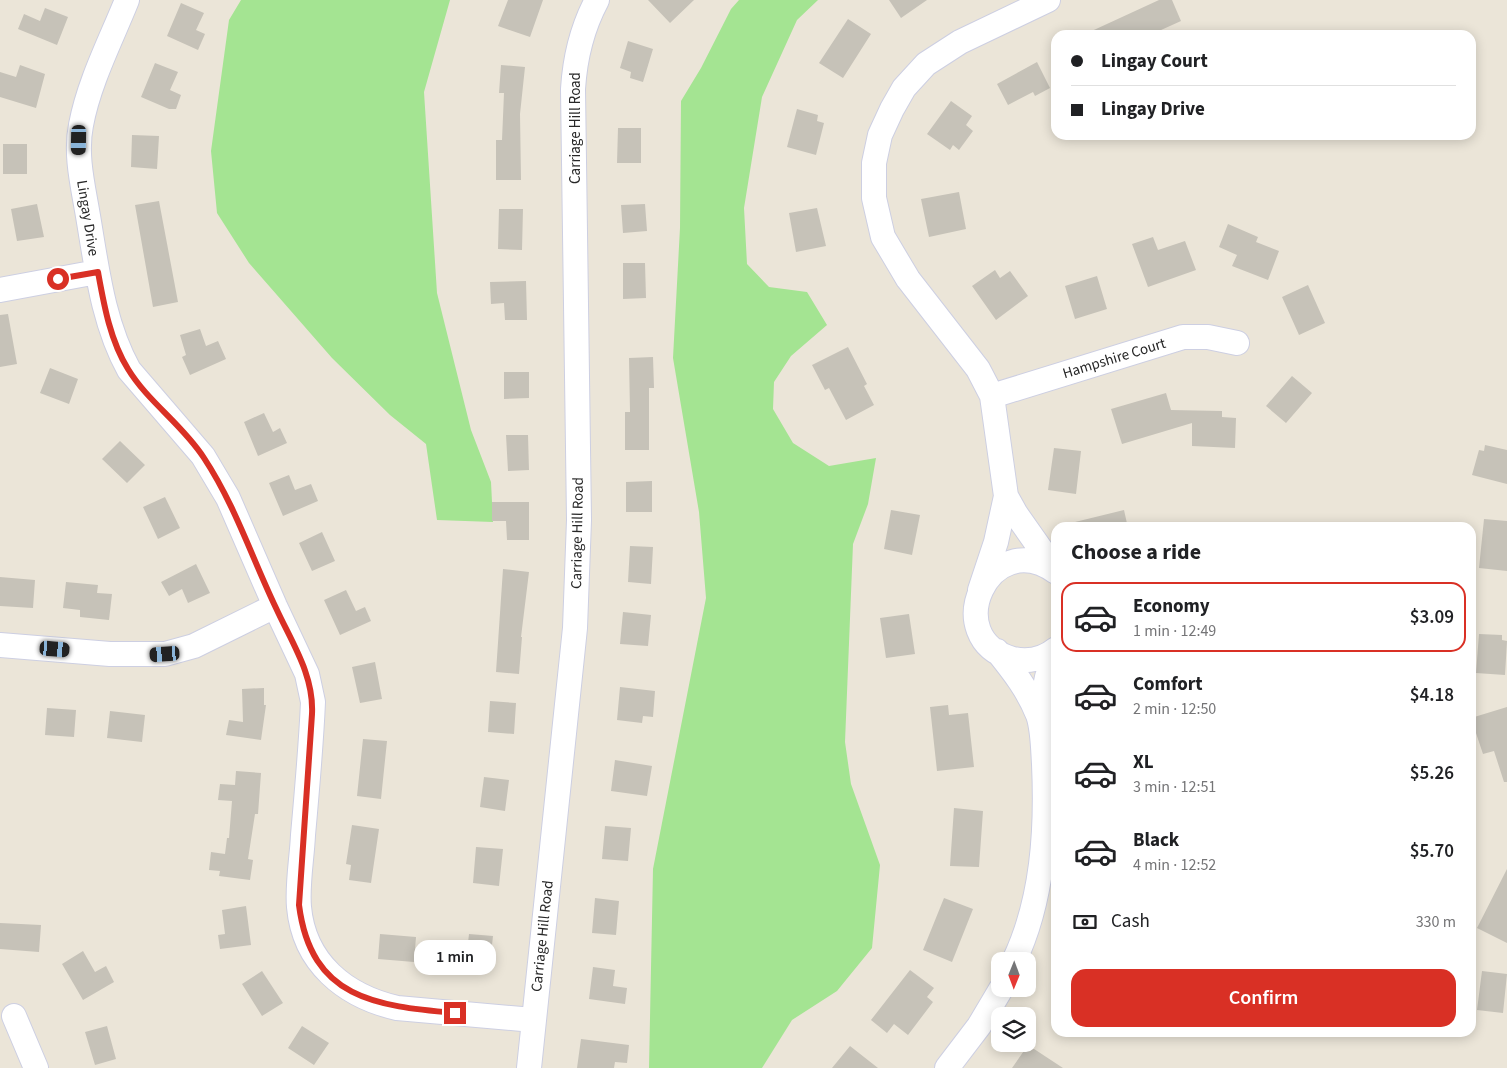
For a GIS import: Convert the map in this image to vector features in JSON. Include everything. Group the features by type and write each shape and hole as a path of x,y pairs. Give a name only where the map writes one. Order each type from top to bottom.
{"street":[{"name":"Lingay Drive","path":"128,0 102,60 80,126 79,151 81,174 98,272 111,330 120,354 129,370 203,456 228,498 307,674 312,692 299,905 303,929 314,955 329,974 341,984 379,1004 397,1008 533,1020"},
{"name":"Carriage Hill Road","path":"529,1068 575,628 579,520 573,88 575,64 581,37 597,0"},
{"path":"1039,717 1020,678 985,639 977,625 975,610 996,542 1006,496 992,396 987,382 908,278 883,237 874,198 874,163 880,135 892,109 904,88 926,64 960,42 1048,0"},
{"path":"0,290 98,272"},
{"name":"Hampshire Court","path":"992,396 1183,337 1208,337 1238,343"},
{"path":"1006,496 1016,514 1051,564"},
{"path":"980,590 991,574 1012,563 1031,561 1051,568"},
{"path":"0,645 118,654 165,654 194,646 275,606"},
{"path":"997,651 1014,659 1030,660 1046,656 1051,652"},
{"path":"1017,952 1030,916 1043,853 1044,779 1039,717 1047,677 1051,667"},
{"path":"946,1068 979,1026 995,998"},
{"path":"14,1016 36,1068"}],"green space":[{"path":"241,0 450,0 424,92 437,293 471,430 491,482 493,522 437,520 426,444 390,415 332,358 249,263 217,213 211,151 229,20"},
{"path":"739,0 818,0 797,20 762,97 744,208 747,264 769,287 807,292 827,325 791,356 774,382 773,409 793,443 829,466 876,458 868,504 853,544 845,742 851,784 880,865 872,948 837,991 792,1020 762,1068 649,1068 653,869 706,598 699,512 673,358 680,228 681,101 701,68 731,9"}],"building":[{"path":"508,0 543,0 530,37 498,26"},
{"path":"648,0 694,0 670,23"},
{"path":"889,0 927,0 901,18"},
{"path":"1159,0 1172,0 1181,21 1161,30 1094,30"},
{"path":"181,3 204,13 196,30 205,34 198,50 167,36"},
{"path":"45,8 68,17 57,45 18,29 24,14 40,21"},
{"path":"848,19 871,34 843,78 819,63"},
{"path":"628,41 653,49 643,82 630,78 631,72 620,68"},
{"path":"1037,62 1050,88 1035,96 1033,92 1008,105 997,84"},
{"path":"155,63 178,72 170,90 181,95 176,109 169,109 141,97"},
{"path":"20,65 45,74 36,108 0,97 0,72 16,77"},
{"path":"501,65 525,67 520,114 521,180 496,180 496,140 502,140 504,93 499,93"},
{"path":"951,101 972,116 966,125 973,131 959,150 953,145 950,150 927,134"},
{"path":"797,109 818,115 817,121 824,123 816,155 787,147"},
{"path":"618,128 641,128 641,163 617,163"},
{"path":"132,135 159,136 157,169 131,167"},
{"path":"3,144 27,144 27,174 3,174"},
{"path":"959,192 966,229 929,237 921,199"},
{"path":"159,201 178,302 153,307 135,205"},
{"path":"37,204 44,237 17,241 11,209"},
{"path":"645,204 647,231 623,233 621,205"},
{"path":"817,208 826,246 796,252 789,213"},
{"path":"499,209 523,209 522,250 498,249"},
{"path":"1228,224 1258,237 1256,242 1279,251 1268,280 1232,266 1237,255 1219,247"},
{"path":"1153,237 1158,250 1185,241 1196,270 1148,287 1132,244"},
{"path":"623,263 645,263 646,298 623,299"},
{"path":"995,270 1000,278 1010,271 1028,296 996,320 972,286"},
{"path":"1097,276 1107,309 1075,319 1065,286"},
{"path":"526,281 527,320 505,320 504,303 491,304 490,282"},
{"path":"1308,285 1325,323 1299,335 1282,297"},
{"path":"8,314 17,364 0,367 0,315"},
{"path":"200,329 206,346 218,341 226,359 190,375 182,357 186,355 180,335"},
{"path":"848,347 867,384 864,386 874,405 846,420 829,388 825,390 812,365"},
{"path":"653,357 654,388 649,388 649,450 625,450 625,412 630,412 629,358"},
{"path":"50,368 78,379 69,404 40,393"},
{"path":"504,372 529,372 529,398 504,399"},
{"path":"1292,376 1312,393 1286,423 1266,406"},
{"path":"1166,393 1171,410 1222,411 1222,417 1236,418 1235,448 1192,446 1192,423 1122,444 1111,409"},
{"path":"264,413 273,432 280,428 287,443 258,456 244,422"},
{"path":"506,435 528,435 529,470 508,471"},
{"path":"120,441 145,465 127,483 102,459"},
{"path":"1485,445 1507,450 1507,484 1472,475 1479,450 1484,451"},
{"path":"1054,448 1081,451 1076,494 1048,490"},
{"path":"289,475 295,490 311,484 318,501 283,516 269,483"},
{"path":"652,481 652,512 626,512 626,482"},
{"path":"165,497 180,528 158,539 143,507"},
{"path":"492,502 529,502 529,540 507,540 506,521 492,521"},
{"path":"891,510 920,515 912,555 884,549"},
{"path":"1124,510 1127,522 1075,522"},
{"path":"1484,519 1507,521 1507,571 1479,568"},
{"path":"322,532 335,561 312,571 299,543"},
{"path":"630,546 653,547 651,584 628,582"},
{"path":"196,564 210,593 188,603 182,589 169,596 161,582"},
{"path":"503,569 529,572 521,637 519,674 496,672"},
{"path":"0,577 35,580 33,608 0,606"},
{"path":"66,582 98,585 97,593 112,594 109,620 80,617 80,610 63,608"},
{"path":"346,590 356,611 365,607 371,621 340,635 324,600"},
{"path":"623,612 651,615 648,646 620,644"},
{"path":"909,614 915,654 886,658 880,618"},
{"path":"1479,634 1502,635 1502,640 1507,641 1505,675 1476,673"},
{"path":"375,662 382,699 360,703 352,667"},
{"path":"620,687 655,691 653,717 643,716 642,723 617,720"},
{"path":"264,688 264,705 266,705 261,740 226,735 229,720 243,722 242,689"},
{"path":"490,701 516,703 514,734 488,732"},
{"path":"948,705 949,715 968,713 974,767 937,771 930,707"},
{"path":"1507,707 1507,782 1504,782 1494,751 1483,754 1476,733 1476,716"},
{"path":"47,708 76,710 74,737 45,735"},
{"path":"110,711 145,715 142,742 107,738"},
{"path":"363,739 387,741 381,799 357,796"},
{"path":"615,760 652,766 647,796 611,791"},
{"path":"236,771 261,773 258,814 255,814 248,859 253,860 250,880 219,876 220,871 209,870 211,852 225,854 227,838 229,838 232,801 218,800 220,784 235,785"},
{"path":"484,777 509,780 505,811 480,807"},
{"path":"954,808 983,811 979,867 950,866"},
{"path":"352,825 379,829 371,883 349,880 351,865 346,864"},
{"path":"605,826 631,828 628,861 602,859"},
{"path":"476,847 503,849 499,886 473,883"},
{"path":"1507,869 1507,943 1477,928"},
{"path":"595,898 619,901 616,935 592,933"},
{"path":"944,898 973,909 952,962 923,950"},
{"path":"246,906 251,945 220,949 218,935 225,934 222,910"},
{"path":"0,923 41,925 39,952 0,949"},
{"path":"380,934 416,937 414,962 378,959"},
{"path":"469,934 493,936 489,972 465,969"},
{"path":"83,951 95,972 106,966 114,982 83,1000 62,964"},
{"path":"593,967 615,970 613,986 627,988 625,1004 589,999"},
{"path":"910,970 934,988 927,997 933,1002 908,1035 894,1024 887,1033 871,1020"},
{"path":"262,971 283,1003 262,1016 242,984"},
{"path":"1482,971 1507,974 1503,1013 1477,1010"},
{"path":"107,1026 116,1059 95,1065 85,1032"},
{"path":"302,1026 329,1043 314,1065 288,1048"},
{"path":"581,1039 629,1045 627,1063 615,1062 614,1068 577,1068"},
{"path":"850,1046 878,1068 832,1068"},
{"path":"1036,1050 1063,1068 1012,1068 1023,1052 1036,1052"}],"route":[{"path":"58,279 98,272 111,330 120,354 129,370 203,456 228,498 307,674 313,702 299,905 303,929 314,955 329,974 341,984 379,1004 397,1008 455,1013"}]}
